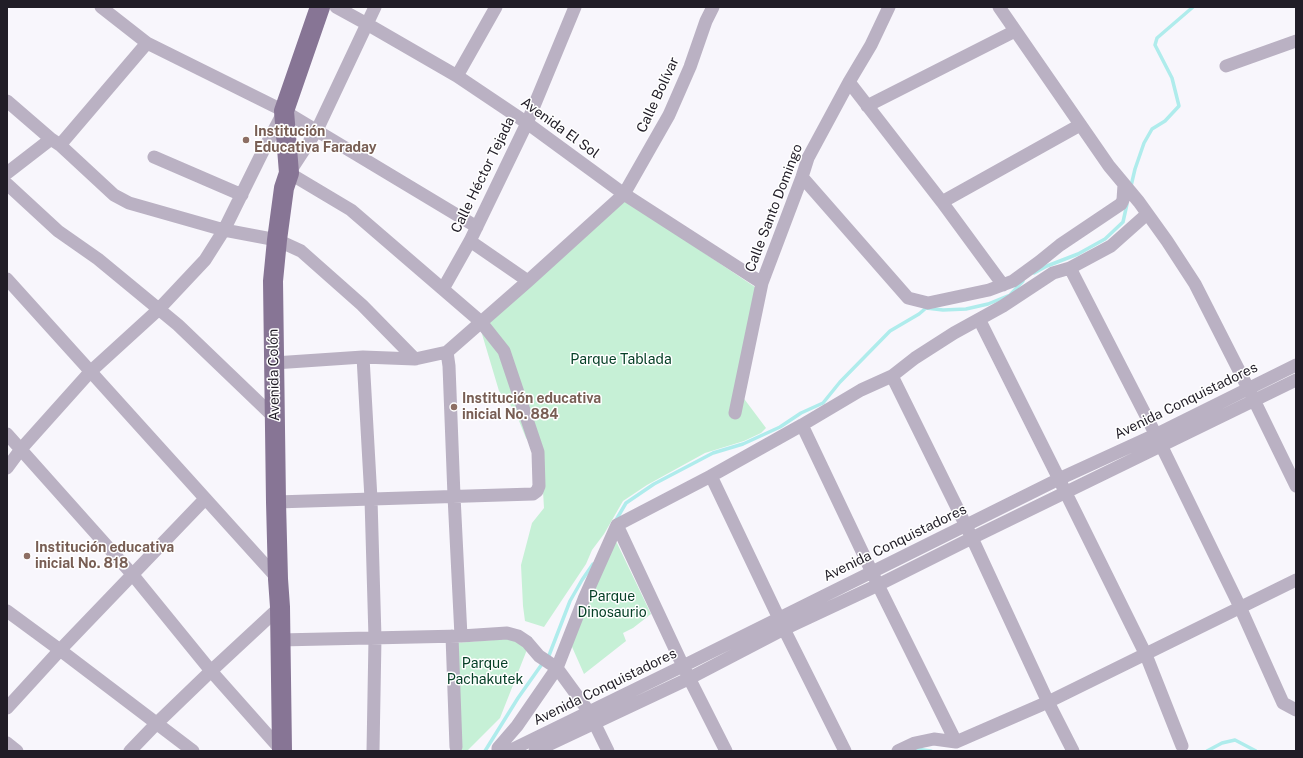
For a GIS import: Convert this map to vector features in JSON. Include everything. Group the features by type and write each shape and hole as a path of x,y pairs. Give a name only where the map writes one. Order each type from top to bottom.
{"main road":[{"name":"Avenida Colón","path":"282,751 279,640 280,607 276,502 273,281 284,188 289,173 284,111 320,7"}],"street":[{"path":"101,7 147,43 284,111 477,227"},
{"name":"Avenida El Sol","path":"336,7 457,76 527,123 624,194 762,283"},
{"path":"276,502 534,494 539,486 538,452 504,351 481,322 351,210 289,173 317,130 376,7"},
{"path":"457,76 496,7"},
{"name":"Calle Héctor Tejada","path":"443,288 477,227 527,123 575,7"},
{"name":"Calle Bolívar","path":"447,352 624,194 669,115 690,67 706,21 713,7"},
{"name":"Calle Santo Domingo","path":"735,413 762,283 808,158 871,45 889,7"},
{"path":"999,7 1109,166 1139,202 1195,284 1296,486"},
{"path":"867,106 1015,31"},
{"path":"1226,66 1296,41"},
{"path":"7,173 56,142 147,43"},
{"path":"849,82 942,202 1003,285"},
{"path":"7,101 56,142 114,195 128,203 224,230 277,240 300,251 362,306 415,359"},
{"path":"7,468 21,449 90,372 158,310 205,260 224,230 284,111"},
{"path":"942,202 1080,125"},
{"path":"264,149 288,153"},
{"path":"154,157 242,195"},
{"path":"802,177 908,298 928,303 989,290 1013,281 1040,262 1060,245 1121,204 1125,186"},
{"path":"7,184 58,231 98,259 178,325 275,418"},
{"path":"498,751 498,748 517,726 557,668 584,599 617,525 711,476 861,390 892,376 954,333 1002,306 1053,273 1070,268 1111,246 1147,214"},
{"path":"470,240 528,281"},
{"path":"1070,268 1158,440 1240,606 1283,703 1296,710"},
{"path":"7,279 278,579"},
{"path":"979,319 1060,478 1146,655 1182,746"},
{"path":"274,363 363,357 415,359 447,352 450,366 454,496 456,747"},
{"path":"363,357 371,499 375,638 373,751"},
{"name":"Avenida Conquistadores","path":"781,624 878,585 1066,493 1248,388 1296,365"},
{"path":"892,376 966,525 1048,702 1073,751"},
{"name":"Avenida Conquistadores","path":"509,751 591,717 687,672 781,624 872,572 1060,478 1158,440 1254,400 1296,380"},
{"path":"802,425 878,585 956,742"},
{"path":"7,434 132,574 211,671 282,751"},
{"path":"711,476 781,624 845,751"},
{"path":"7,708 132,574 205,499"},
{"path":"617,525 726,751"},
{"path":"898,751 914,743 934,739 956,742 1048,702 1146,655 1240,606 1296,580"},
{"path":"130,751 211,671 280,607"},
{"path":"7,611 193,751"},
{"path":"279,640 456,636 507,633 518,636 527,642 539,656 557,668 591,717 608,751"},
{"name":"Avenida Conquistadores","path":"535,751 591,717"},
{"path":"7,743 17,751"}],"green space":[{"name":"Parque Tablada","path":"625,200 755,287 742,396 766,428 761,433 744,441 705,453 647,485 623,501 604,534 592,550 586,564 544,627 525,621 521,565 532,523 544,508 541,457 526,438 515,411 499,391 482,334 480,319"},
{"name":"Parque Dinosaurio","path":"616,541 651,614 633,628 623,633 626,641 584,674 569,640"},
{"name":"Parque Pachakutek","path":"532,637 500,718 467,751 455,751 455,643"}],"waterway":[{"path":"1131,186 1144,143 1152,129 1165,121 1179,106 1172,78 1155,45 1157,38 1193,7"},
{"path":"1034,273 1047,266 1078,254 1105,239 1123,222 1127,204"},
{"path":"616,520 626,503 654,484 713,453 743,444 780,427 801,413 823,403 840,382 890,331 919,314 926,308 943,310 966,309 988,304 1010,295 1023,281"},
{"path":"548,658 570,601 593,564"},
{"path":"485,751 518,698 542,664"},
{"path":"1207,751 1222,743 1235,740 1256,751"},
{"path":"916,749 931,751"}],"place":[{"name":"Institución Educativa Faraday","path":"246,140"},
{"name":"Institución educativa inicial No. 884","path":"454,407"},
{"name":"Institución educativa inicial No. 818","path":"27,556"}]}
